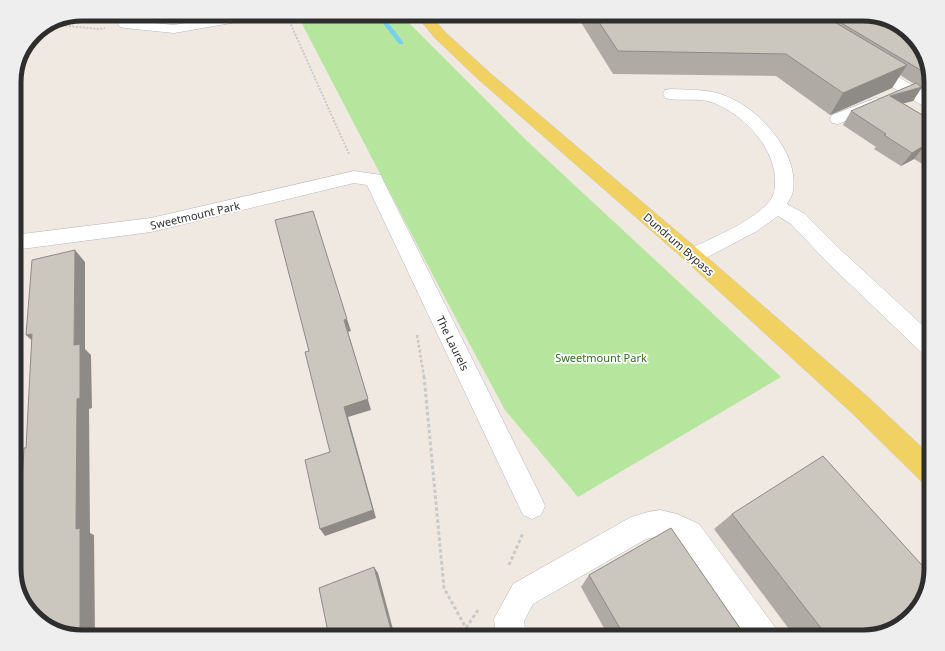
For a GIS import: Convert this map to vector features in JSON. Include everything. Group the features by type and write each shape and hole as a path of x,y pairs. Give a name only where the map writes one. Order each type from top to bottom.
{"main road":[{"name":"Dundrum Bypass","path":"428,21 440,35 484,76 693,256 861,406 924,466"}],"street":[{"path":"125,24 174,29 220,21"},
{"path":"858,60 924,99"},
{"path":"838,119 907,89"},
{"path":"671,94 703,96 719,99 733,106 753,121 773,144 780,159 784,175 785,192 777,207 760,220 693,256"},
{"name":"Sweetmount Park","path":"21,242 151,226 354,176 374,180"},
{"name":"The Laurels","path":"374,180 532,506"},
{"path":"777,207 798,219 836,258 924,340"},
{"path":"510,630 509,619 523,594 641,527 654,523 662,523 677,526 689,534 760,630"}],"path":[{"path":"289,21 351,160 374,180"},
{"path":"60,25 99,29 125,24"},
{"path":"417,334 424,373 444,588 466,628"}],"green space":[{"name":"Sweetmount Park","path":"301,21 407,21 527,141 781,377 578,497 505,410"}],"building":[{"path":"598,21 833,21 907,65 843,93 786,54 618,51"},
{"path":"838,21 863,21 883,24 897,31 916,51 923,71"},
{"path":"916,83 922,87 890,96 924,116 924,146 912,153 851,111"},
{"path":"313,211 347,319 344,320 368,399 344,407 373,510 320,529 305,460 330,452 305,352 309,351 275,220"},
{"path":"75,250 74,345 80,344 80,398 77,399 76,529 80,528 80,630 66,628 48,620 29,600 22,581 21,498 24,448 26,448 32,334 26,335 32,260"},
{"path":"823,456 924,567 922,585 918,596 906,612 894,622 879,628 863,630 823,630 732,514"},
{"path":"671,528 741,630 621,630 589,575"},
{"path":"374,567 391,630 328,630 319,588"}],"waterway":[{"path":"384,21 401,43"}]}
